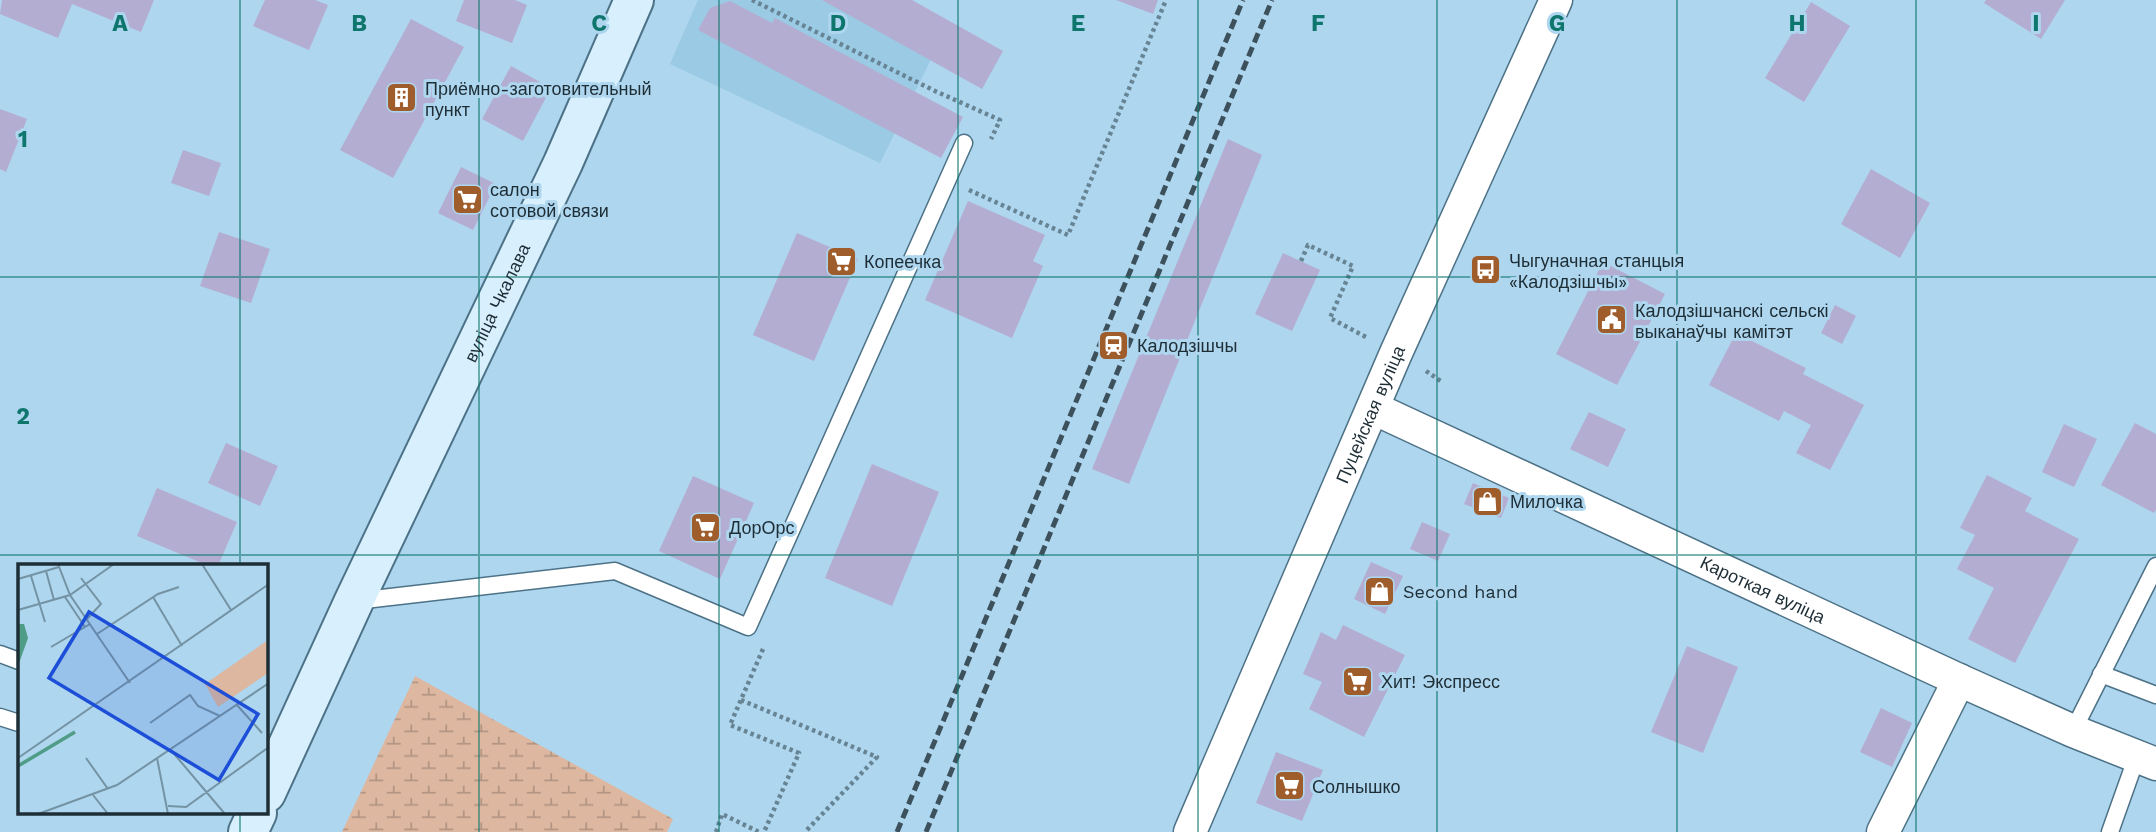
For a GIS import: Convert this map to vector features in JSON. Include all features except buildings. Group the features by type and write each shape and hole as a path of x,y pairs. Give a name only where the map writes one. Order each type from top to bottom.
{"street":[{"name":"Пуцейская вуліца","path":"1190,832 1396,354 1556,0"},
{"name":"вуліца Чкалава","path":"268,789 354,601 563,163 627,2"},
{"name":"Кароткая вуліца","path":"1373,408 1959,680 2073,731 2147,760"},
{"path":"1883,832 1959,680"},
{"path":"248,832 257,814"}],"lane":[{"path":"354,601 615,571 748,626 964,143"},
{"path":"2073,731 2156,566"},
{"path":"0,654 18,661"},
{"path":"2101,674 2156,695"},
{"path":"0,717 18,723"},
{"path":"2110,832 2147,760"}],"path":[{"path":"752,0 1000,120"},
{"path":"967,190 1068,235 1166,0"},
{"path":"1301,261 1308,246 1353,266 1330,317 1396,354"},
{"path":"741,700 877,757 805,832"},
{"path":"716,832 722,814 762,832 800,753 758,736"}],"shaded area":[{"path":"698,0 887,0 946,29 880,163 670,64"}],"green space":[{"path":"415,676 673,819 667,832 342,832"}],"railway":[{"path":"897,832 1243,0"},
{"path":"926,832 1272,0"}],"place":[{"name":"Приёмно-заготовительный пункт","path":"402,98"},
{"name":"салон сотовой связи","path":"467,199"},
{"name":"Копеечка","path":"841,261"},
{"name":"Чыгуначная станцыя «Калодзішчы»","path":"1486,270"},
{"name":"Калодзішчанскі сельскі выканаўчы камітэт","path":"1612,320"},
{"name":"Калодзішчы","path":"1114,345"},
{"name":"Милочка","path":"1487,501"},
{"name":"ДорОрс","path":"706,527"},
{"name":"Second hand","path":"1380,591"},
{"name":"Хит! Экспресс","path":"1358,681"},
{"name":"Солнышко","path":"1289,786"}]}
